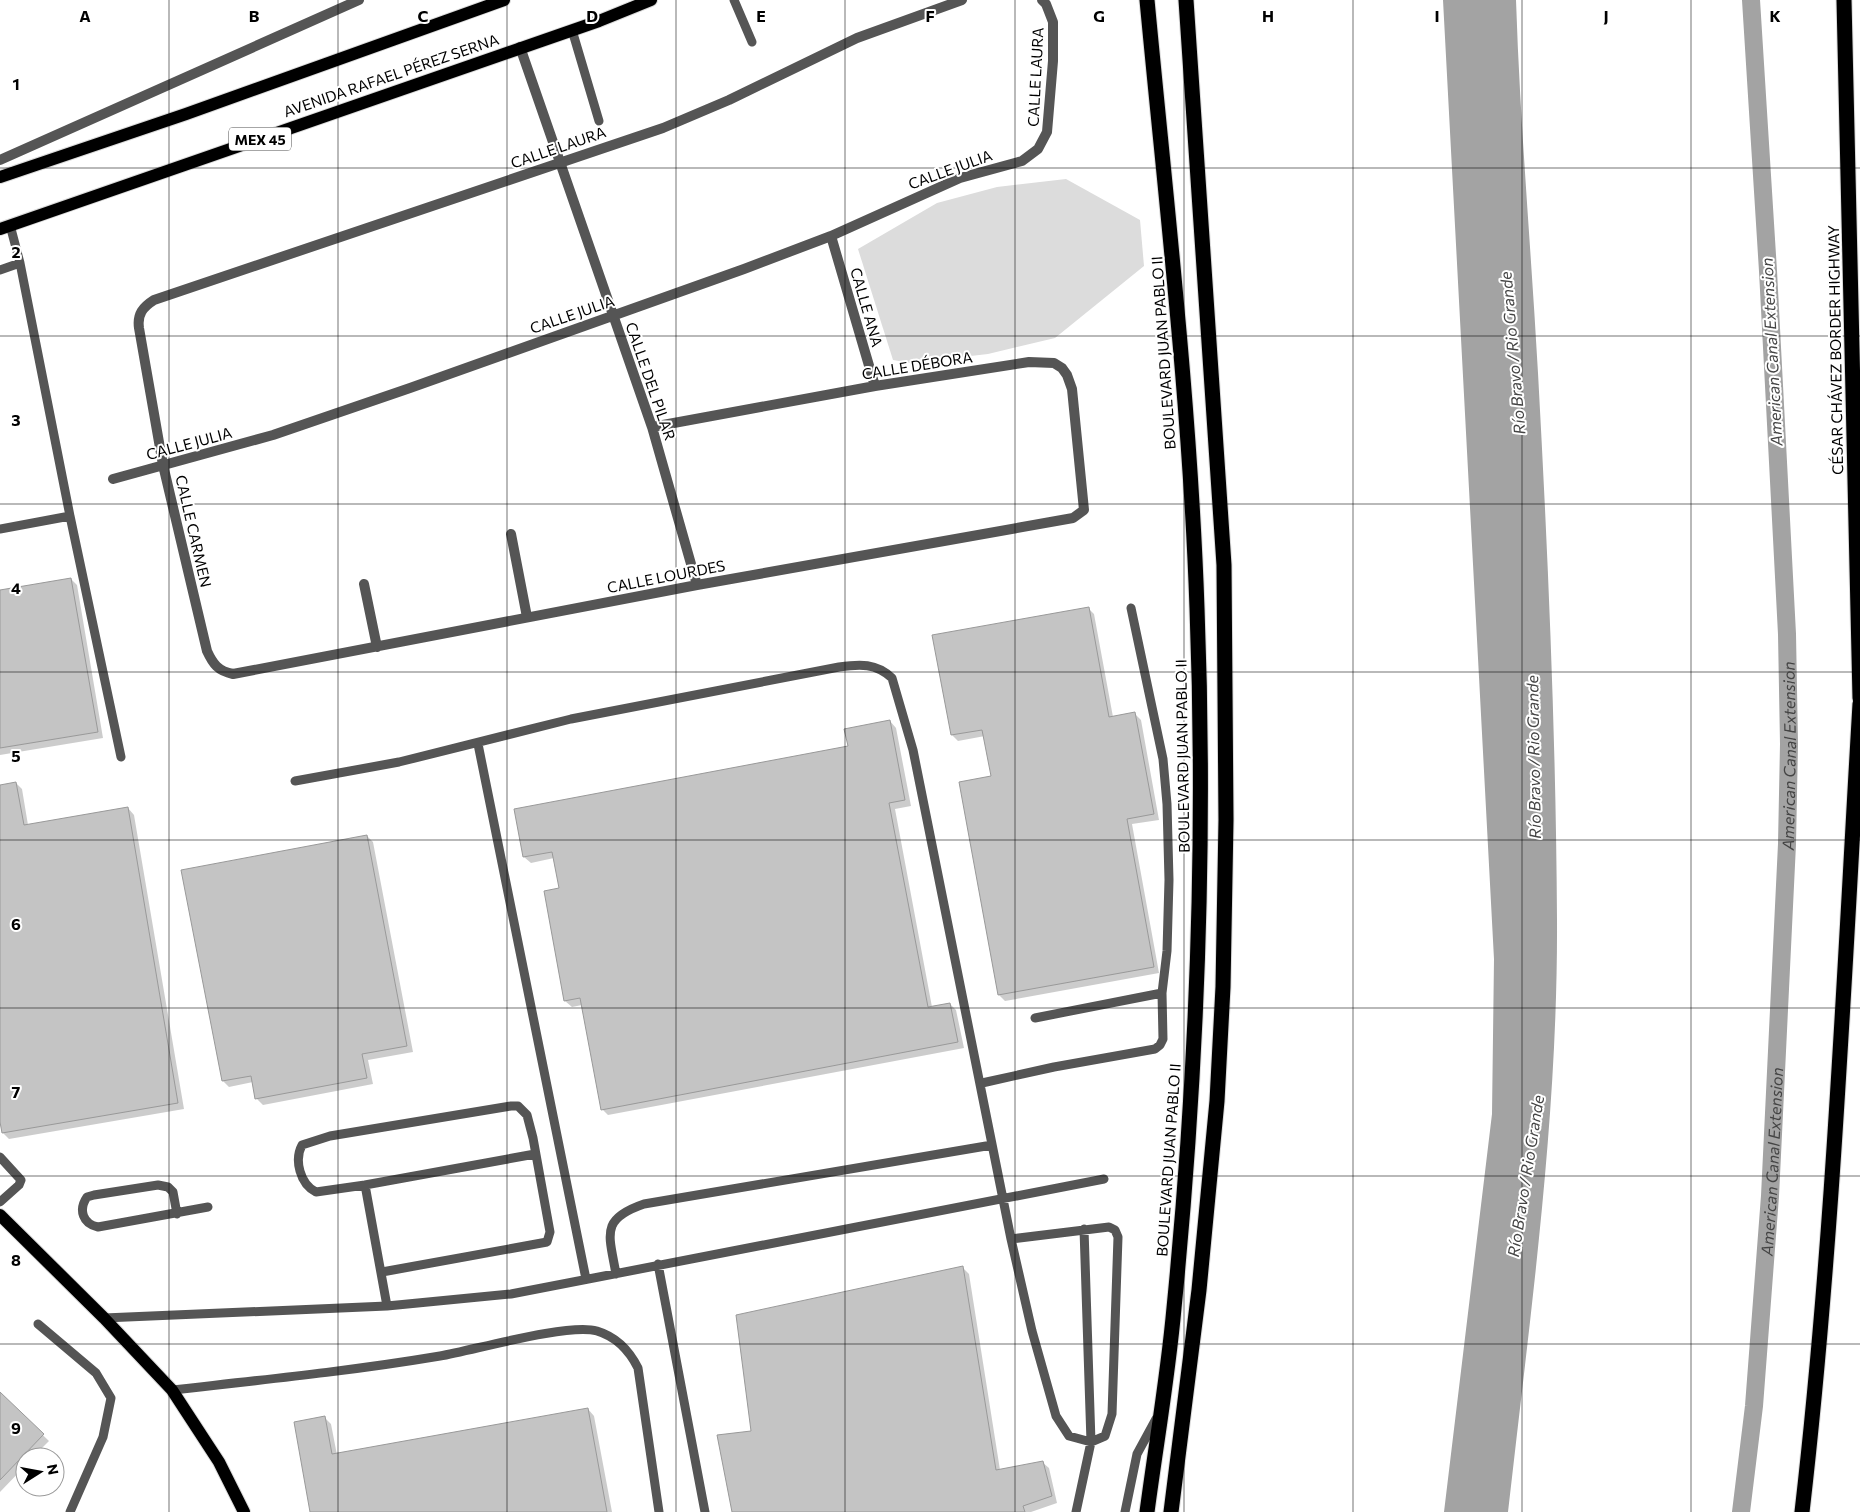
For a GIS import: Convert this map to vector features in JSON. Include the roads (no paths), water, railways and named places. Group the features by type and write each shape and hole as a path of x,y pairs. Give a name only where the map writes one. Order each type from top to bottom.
{"highway":[{"name":"BOULEVARD JUAN PABLO II","path":"1146,1512 1174,1310 1198,987 1200,720 1197,606 1184,400 1174,273 1147,0"},
{"path":"1171,1512 1199,1290 1217,1101 1223,987 1226,820 1224,565 1186,0"},
{"name":"CÉSAR CHÁVEZ BORDER HIGHWAY","path":"1844,0 1860,698"},
{"path":"1802,1512 1814,1411 1832,1190 1860,704"}],"main road":[{"name":"AVENIDA RAFAEL PÉREZ SERNA","path":"0,177 186,114 504,0"},
{"name":"AVENIDA RAFAEL PÉREZ SERNA","path":"5,227 572,30 651,0"},
{"path":"0,1215 104,1318 172,1390 219,1462 244,1512"}],"street":[{"path":"0,160 341,4 359,0"},
{"name":"CALLE LAURA","path":"154,300 663,128 729,100 857,38 962,0"},
{"name":"CALLE LAURA","path":"1032,154 1044,141 1048,132 1053,61 1053,22 1047,1"},
{"name":"CALLE DEL PILAR","path":"520,47 652,427 697,585"},
{"name":"CALLE JULIA","path":"113,479 273,435 613,316 831,236 943,184 1022,161 1032,154"},
{"name":"CALLE ANA","path":"831,236 875,386"},
{"name":"CALLE CARMEN","path":"154,300 141,311 138,323 163,465 207,651 216,667 233,674"},
{"name":"CALLE DÉBORA","path":"652,427 875,386 1029,362 1054,363 1062,368 1072,389 1082,491"},
{"name":"CALLE LOURDES","path":"233,674 697,585 1073,518 1084,510 1082,491"},
{"path":"511,534 527,618"},
{"path":"364,584 377,647"}],"lane":[{"path":"734,0 752,42"},
{"path":"572,30 599,121"},
{"path":"5,227 20,263 70,516 121,757"},
{"path":"0,270 20,263"},
{"path":"0,529 70,516"},
{"path":"982,1083 1155,1048 1163,1039 1162,993 1166,951 1167,804 1163,759 1131,608"},
{"path":"295,781 399,762 478,744 571,719 839,667 873,666 884,671 892,678 895,685 913,750 982,1083 1002,1198 1011,1239 1032,1331 1056,1416 1069,1436 1090,1442 1105,1436 1112,1414 1118,1237 1116,1230 1109,1227 1084,1229 1011,1239"},
{"path":"478,744 586,1279"},
{"path":"1035,1018 1162,993"},
{"path":"382,1272 548,1242 550,1232 535,1154 527,1115 518,1106 330,1136 302,1145 299,1151 299,1164 304,1182 308,1188 316,1192 535,1154"},
{"path":"616,1274 610,1232 613,1220 625,1210 644,1204 992,1145"},
{"path":"0,1157 22,1180 0,1202"},
{"path":"104,1318 388,1306 511,1294 1104,1179"},
{"path":"178,1214 173,1192 168,1187 158,1185 94,1195 87,1197 83,1203 83,1218 89,1225 98,1227 178,1214 208,1207"},
{"path":"365,1185 388,1306"},
{"path":"1076,1512 1090,1442 1084,1229"},
{"path":"658,1264 705,1512"},
{"path":"38,1324 96,1373 111,1398 103,1436 70,1512"},
{"path":"172,1390 439,1356 566,1331 596,1331 619,1342 630,1351 638,1368 659,1512"},
{"path":"1125,1512 1137,1454 1161,1410"}],"water":[{"name":"Río Bravo / Rio Grande","path":"1443,0 1516,0 1548,578 1555,783 1557,920 1553,1069 1541,1217 1508,1512 1444,1512 1492,1114 1494,959"}],"waterway":[{"name":"American Canal Extension","path":"1741,1512 1754,1406 1770,1196 1787,844 1789,744 1787,634 1768,271 1751,0"}]}
